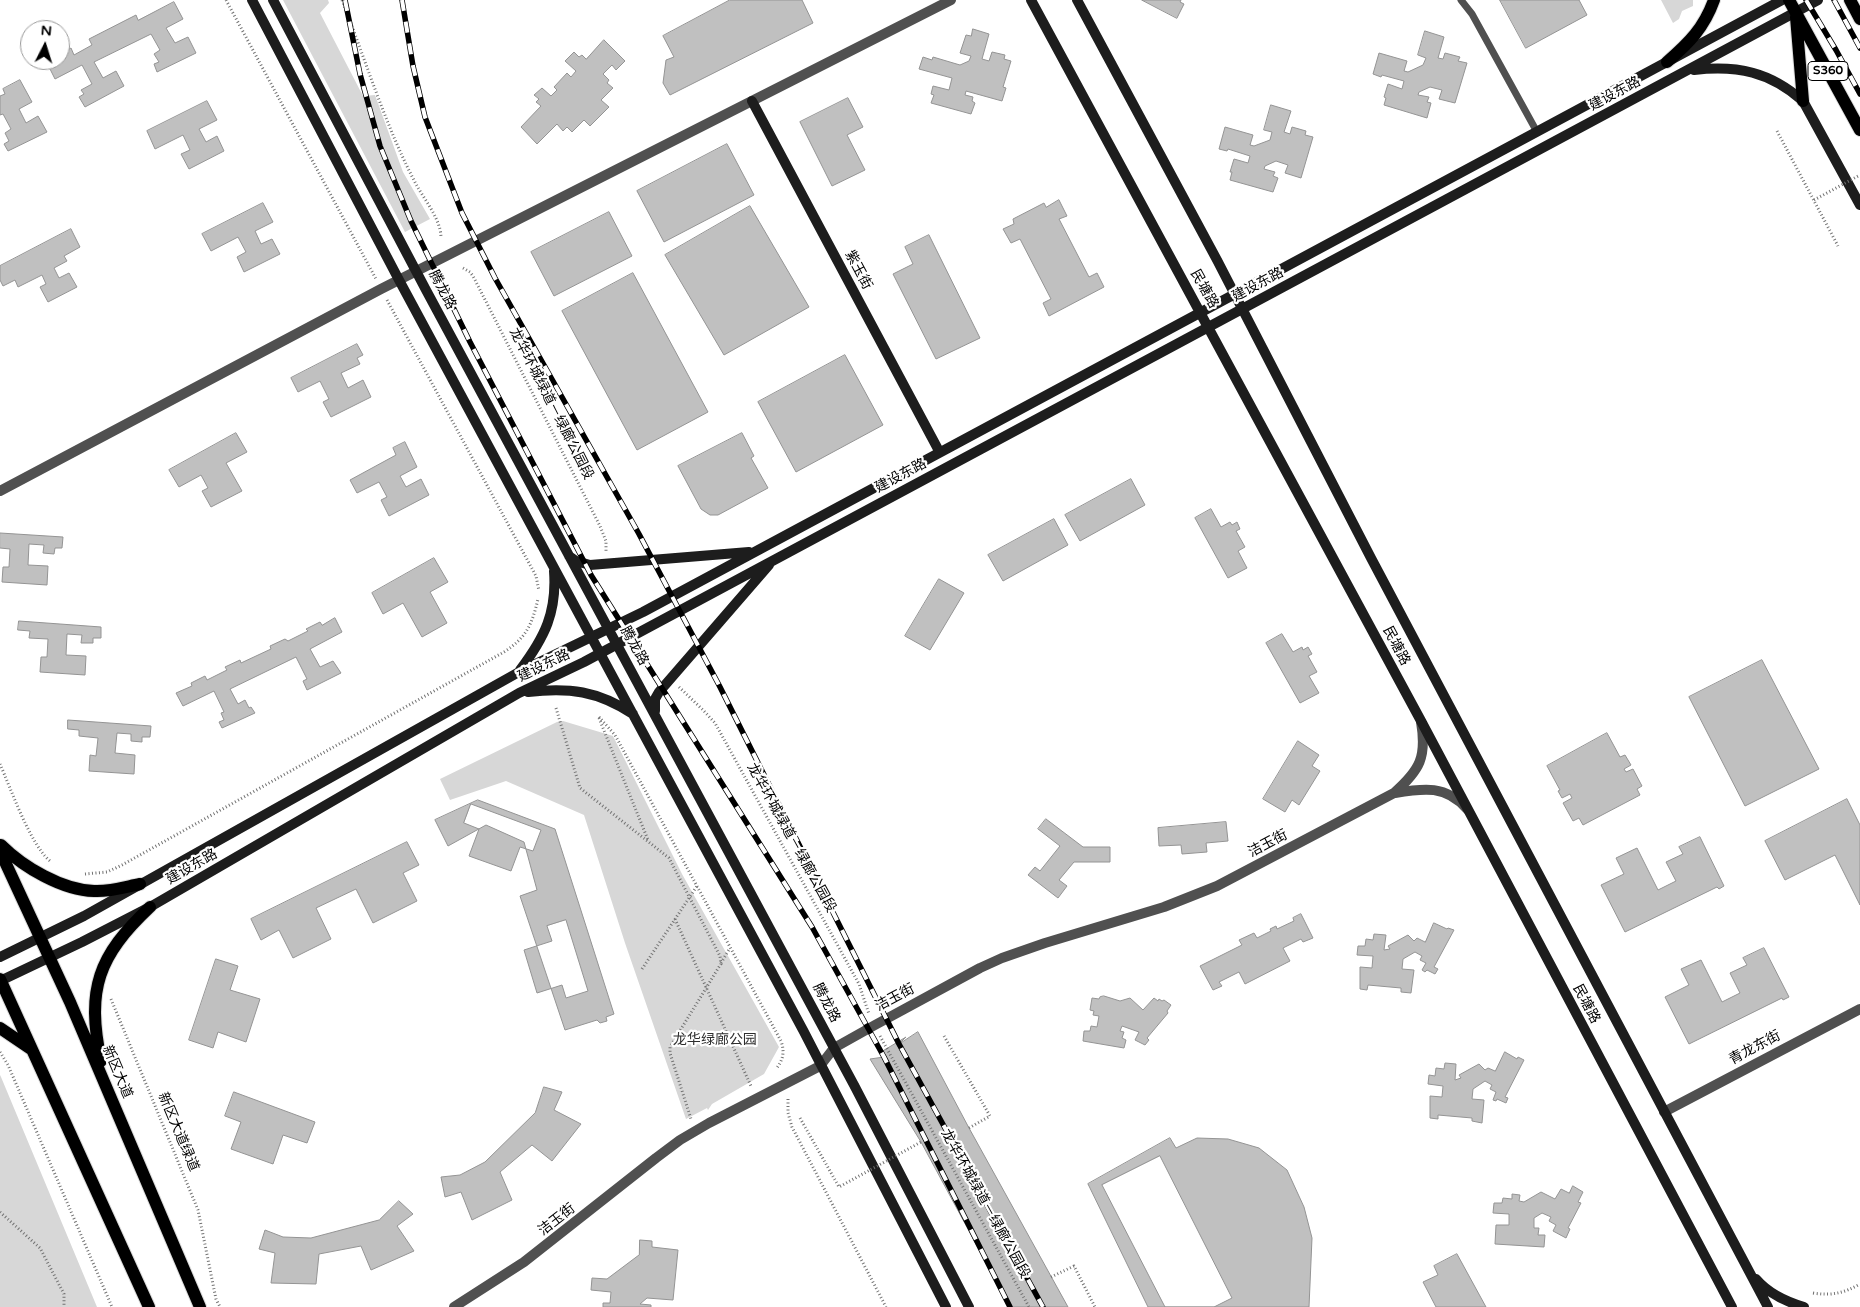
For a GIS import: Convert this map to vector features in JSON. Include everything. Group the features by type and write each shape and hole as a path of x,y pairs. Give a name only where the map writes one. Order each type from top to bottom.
{"main road":[{"path":"252,0 399,280 803,1030 946,1307"},
{"name":"腾龙路","path":"273,0 416,271 834,1048 969,1307"},
{"name":"民塘路","path":"1031,0 1420,719 1732,1307"},
{"name":"民塘路","path":"1077,0 1234,293 1375,567 1768,1307"},
{"path":"1667,62 1693,39 1703,25 1714,0"},
{"name":"建设东路","path":"0,957 84,916 519,672 609,628 1782,0"},
{"name":"S360","path":"1789,0 1860,130"},
{"name":"建设东路","path":"0,980 50,958 150,907 519,693 618,644 1818,0"},
{"path":"1850,0 1860,19"},
{"path":"1796,12 1803,101"},
{"path":"1688,71 1735,68 1773,79 1789,88 1803,101 1860,205"},
{"name":"紫玉街","path":"752,101 939,451"},
{"path":"569,556 576,561 590,565 753,551"},
{"path":"655,714 655,699 659,692 774,559"},
{"path":"519,672 546,631 552,612 555,582 554,567"},
{"path":"519,693 557,690 583,693 610,700 635,715"},
{"path":"0,844 13,857 26,866 44,876 77,889 108,890 140,884"},
{"name":"新区大道","path":"0,851 106,1085 200,1307"},
{"path":"106,1085 96,1027 96,1002 99,978 103,966 117,942 129,927 150,907"},
{"path":"0,980 149,1307"},
{"path":"0,1028 31,1049"},
{"path":"1748,1270 1768,1290 1779,1297 1804,1307"},
{"path":"1719,1283 1725,1307"}],"street":[{"path":"0,491 416,271 951,0"},
{"path":"1394,793 1410,780 1416,771 1421,757 1424,745 1420,719"},
{"path":"1394,793 1424,789 1444,792 1453,796 1469,812"},
{"name":"洁玉街","path":"454,1307 524,1262 680,1140 820,1066 834,1048 980,968 1045,943 1191,898 1394,793"},
{"name":"青龙东街","path":"1664,1112 1860,1008"}],"lane":[{"path":"1461,0 1472,14 1537,132"}],"path":[{"path":"226,0 373,273"},
{"path":"342,0 396,141 409,171 439,224 441,238"},
{"path":"1777,131 1838,246"},
{"path":"1814,200 1860,175"},
{"name":"龙华环城绿道－绿廊公园段","path":"463,268 473,276 600,526 606,541 606,557"},
{"path":"82,874 107,872 122,865 504,652 516,645 526,634 539,594 536,576 386,299"},
{"name":"龙华环城绿道－绿廊公园段","path":"674,683 704,710 715,723 859,984 870,1016"},
{"path":"556,708 580,788 669,858 720,956 721,964"},
{"path":"648,841 599,718 615,735 781,1041 784,1049 776,1069"},
{"path":"0,764 40,851 53,863"},
{"path":"642,969 697,886"},
{"path":"676,918 751,1086"},
{"path":"690,1120 669,1050 730,948"},
{"name":"新区大道绿道","path":"111,997 198,1210 216,1300 220,1307"},
{"name":"龙华环城绿道－绿廊公园段","path":"879,1034 1029,1307"},
{"path":"944,1036 990,1116 969,1128"},
{"path":"0,1052 8,1065 112,1307"},
{"path":"788,1099 788,1113 792,1127 886,1307"},
{"path":"800,1118 839,1187 921,1142"},
{"path":"0,1212 40,1248 64,1294 64,1307"},
{"path":"1051,1277 1074,1266 1095,1307"},
{"path":"1813,1293 1839,1294 1860,1284"}],"green space":[{"path":"283,0 328,0 329,3 320,13 363,96 375,95 403,172 430,219 405,232"},
{"path":"1661,0 1693,0 1693,6 1682,11 1679,19 1673,23"},
{"name":"龙华绿廊公园","path":"563,721 613,736 682,874 779,1047 764,1074 712,1104 708,1110 707,1108 686,1119 625,943 584,815 506,781 450,800 440,779 557,722"},
{"path":"0,1075 1,1077 97,1307 0,1307"}],"building":[{"path":"730,0 802,0 813,23 670,95 663,83 666,60 674,57 663,36"},
{"path":"1142,0 1181,0 1180,2 1184,4 1177,18"},
{"path":"1500,0 1579,0 1587,15 1526,48"},
{"path":"174,2 183,19 166,28 175,43 188,37 196,53 157,72 154,64 159,62 154,54 160,50 151,34 94,62 103,78 116,71 124,86 85,107 79,97 84,94 81,90 92,84 82,65 55,79 50,70 70,70 70,49 74,55 92,45 89,39 136,15 138,20"},
{"path":"973,29 989,34 982,59 989,61 992,52 1005,55 1004,59 1011,61 1003,87 1006,88 1002,101 966,91 965,95 973,97 972,101 975,103 971,114 931,103 934,95 931,94 933,86 949,90 952,78 919,69 923,57 932,60 933,57 960,65 969,61 971,56 960,53 966,35 971,36"},
{"path":"1425,31 1444,37 1438,58 1443,59 1445,53 1460,57 1458,61 1467,63 1455,103 1439,99 1442,90 1430,87 1419,92 1418,95 1429,97 1427,102 1431,103 1427,118 1384,105 1388,84 1402,89 1404,81 1373,74 1379,53 1407,61 1404,71 1408,72 1423,65 1426,58 1418,55"},
{"path":"604,40 625,61 616,70 612,65 603,74 609,80 607,83 613,88 601,100 609,107 590,126 584,120 572,132 567,127 563,131 557,124 537,144 521,127 541,106 536,102 539,99 534,95 542,88 551,96 557,90 554,87 567,73 571,77 576,71 565,61 574,52 579,57 582,55 586,59"},
{"path":"20,80 32,102 19,109 26,123 38,116 47,132 8,151 4,144 9,141 5,133 11,129 3,114 0,115 0,96 5,94 3,89"},
{"path":"848,98 863,127 847,135 865,170 832,186 800,122"},
{"path":"207,101 217,120 199,129 206,142 217,136 224,151 189,169 181,154 190,150 183,135 155,149 147,131"},
{"path":"1271,105 1291,111 1284,132 1290,134 1292,127 1306,131 1305,135 1313,137 1301,178 1285,173 1288,165 1276,161 1265,166 1264,169 1275,172 1273,176 1278,178 1273,192 1230,180 1234,159 1248,163 1250,156 1228,149 1227,151 1219,149 1225,127 1253,135 1250,145 1254,146 1270,140 1272,132 1264,130"},
{"path":"727,144 754,195 664,242 637,191"},
{"path":"1059,200 1067,216 1059,219 1089,277 1097,273 1104,287 1049,316 1043,303 1051,299 1020,239 1011,243 1003,229 1014,224 1013,219 1044,203 1046,207"},
{"path":"263,203 273,222 255,231 261,244 272,239 280,254 244,272 237,257 246,252 238,237 211,251 202,234"},
{"path":"750,206 809,307 724,355 665,255"},
{"path":"609,212 632,256 554,296 531,252"},
{"path":"71,229 80,247 64,256 67,261 54,268 59,278 69,273 77,287 48,302 40,287 46,284 42,275 18,287 15,280 3,286 0,280 0,266"},
{"path":"929,235 980,338 936,359 893,274 913,264 905,247"},
{"path":"633,273 708,412 637,450 562,311"},
{"path":"357,344 363,355 357,358 360,364 341,373 348,388 363,380 371,397 331,417 323,402 329,399 320,381 298,392 291,378"},
{"path":"845,355 883,425 796,472 758,402"},
{"path":"236,433 247,452 226,463 242,491 211,507 202,491 208,488 201,475 179,487 169,470"},
{"path":"742,433 754,456 751,458 768,488 718,515 710,515 701,509 678,466"},
{"path":"405,442 417,467 400,476 406,487 421,479 429,495 389,516 381,500 387,497 379,482 357,493 350,480 396,455 393,448"},
{"path":"1131,479 1145,505 1080,541 1065,515"},
{"path":"1211,509 1221,527 1230,522 1232,525 1237,522 1240,529 1236,531 1245,547 1238,551 1247,568 1228,578 1195,518"},
{"path":"1054,519 1068,545 1003,581 988,555"},
{"path":"0,533 63,537 62,548 55,548 54,554 43,553 44,545 29,544 28,565 48,566 47,585 2,582 3,567 9,567 10,549 0,548"},
{"path":"434,558 448,582 430,592 447,623 422,637 403,603 383,614 372,593"},
{"path":"939,579 964,593 930,650 905,636"},
{"path":"335,618 342,632 310,649 320,667 333,661 341,673 307,690 303,681 307,679 296,657 230,689 238,704 245,700 249,708 251,707 255,713 222,728 219,722 224,720 221,713 224,712 214,691 183,706 176,693 192,686 191,683 205,676 207,680 227,670 225,667 240,660 241,663 271,649 270,646 285,639 288,641 308,631 306,629 320,622 322,625"},
{"path":"19,621 101,627 101,638 93,638 93,643 81,643 82,635 67,634 66,655 86,656 85,675 40,672 41,657 47,657 48,639 29,638 30,631 18,630"},
{"path":"1282,634 1293,652 1302,647 1303,650 1308,647 1312,654 1308,656 1317,672 1309,676 1319,693 1300,703 1266,643"},
{"path":"1762,660 1819,769 1745,806 1689,697"},
{"path":"68,720 151,726 150,737 142,737 142,742 131,741 131,734 117,733 115,753 135,755 134,774 89,771 90,755 96,756 98,738 79,736 79,730 68,729"},
{"path":"1607,733 1620,757 1625,755 1631,765 1624,769 1626,772 1633,769 1642,786 1637,789 1640,795 1583,825 1579,818 1573,821 1563,803 1572,798 1570,794 1562,798 1558,791 1560,790 1547,766"},
{"path":"1298,741 1319,755 1312,766 1320,771 1299,805 1292,800 1285,812 1263,799"},
{"path":"1847,799 1860,825 1860,905 1835,855 1785,880 1765,841"},
{"path":"478,800 555,829 614,1014 606,1017 607,1021 600,1023 597,1020 565,1030 520,896 537,890 524,842 486,825 448,846 435,820"},
{"path":"471,804 541,830 533,851 520,847 511,871 469,856 479,829 464,823"},
{"path":"1046,819 1083,847 1110,847 1110,862 1074,862 1059,880 1067,886 1058,898 1028,875 1035,867 1040,871 1060,846 1038,829"},
{"path":"1226,822 1228,841 1206,843 1207,852 1182,854 1181,845 1159,846 1158,828"},
{"path":"1700,837 1724,886 1719,889 1717,887 1625,932 1601,885 1624,874 1616,858 1637,848 1658,890 1676,881 1666,862 1683,854 1679,847"},
{"path":"407,842 419,865 403,873 417,901 373,923 356,889 316,908 331,939 293,958 279,930 261,940 251,919"},
{"path":"1301,914 1313,938 1303,942 1301,939 1283,948 1290,961 1245,984 1239,972 1219,982 1222,986 1213,990 1200,966 1242,945 1239,940 1254,933 1257,938 1271,931 1270,929 1276,926 1277,929 1294,921 1293,918"},
{"path":"566,920 588,991 566,998 562,985 537,993 524,950 552,941 547,926"},
{"path":"1434,923 1454,930 1434,967 1438,969 1435,974 1422,970 1426,963 1420,960 1422,956 1415,952 1403,959 1402,969 1414,970 1411,993 1401,992 1401,988 1368,985 1367,990 1360,989 1360,967 1372,968 1373,956 1357,955 1358,946 1365,946 1366,939 1373,940 1374,934 1386,935 1384,950 1390,949 1388,946 1408,935 1414,941 1417,938 1425,942"},
{"path":"1764,948 1789,997 1783,1000 1782,998 1689,1044 1665,997 1689,985 1681,969 1701,960 1722,1002 1740,993 1730,973 1747,965 1743,958"},
{"path":"216,959 238,966 230,990 260,999 246,1042 218,1032 213,1048 189,1040"},
{"path":"1104,996 1120,1001 1130,998 1143,1010 1154,998 1158,1001 1159,999 1164,1000 1171,1005 1167,1011 1168,1013 1147,1038 1149,1040 1145,1045 1135,1040 1139,1032 1122,1026 1120,1031 1124,1032 1122,1038 1126,1040 1124,1048 1083,1041 1084,1031 1090,1031 1091,1026 1097,1027 1099,1016 1093,1015 1094,1011 1090,1010 1092,998 1099,999"},
{"path":"918,1032 1068,1307 1010,1307 921,1142 870,1059 884,1057 881,1052 906,1037 899,1044"},
{"path":"1505,1052 1517,1059 1518,1057 1524,1060 1505,1097 1508,1098 1506,1103 1497,1099 1496,1101 1493,1100 1496,1092 1490,1089 1492,1085 1485,1081 1473,1089 1472,1099 1484,1100 1482,1123 1472,1121 1472,1118 1438,1115 1438,1119 1430,1118 1430,1096 1442,1097 1443,1086 1428,1084 1429,1075 1435,1076 1436,1068 1444,1069 1445,1063 1456,1064 1455,1080 1461,1078 1459,1075 1479,1064 1485,1070 1488,1068 1495,1071"},
{"path":"544,1087 562,1092 554,1110 581,1124 552,1161 532,1145 500,1172 512,1200 472,1220 461,1192 445,1197 441,1177 460,1175 485,1162 535,1113"},
{"path":"234,1092 315,1122 307,1143 283,1135 273,1164 231,1149 241,1122 225,1116"},
{"path":"1170,1138 1176,1148 1197,1138 1228,1139 1259,1148 1287,1170 1304,1207 1312,1238 1309,1307 1148,1307 1088,1184"},
{"path":"1160,1156 1232,1298 1214,1307 1165,1307 1102,1185"},
{"path":"1573,1186 1583,1192 1578,1202 1581,1203 1568,1228 1570,1229 1566,1238 1553,1231 1556,1225 1549,1221 1551,1217 1542,1213 1534,1218 1534,1228 1539,1228 1538,1235 1545,1235 1544,1247 1495,1244 1496,1225 1509,1225 1509,1214 1493,1213 1494,1203 1502,1203 1503,1198 1512,1199 1512,1194 1520,1195 1519,1201 1524,1202 1541,1192 1555,1199 1561,1189 1569,1193"},
{"path":"399,1201 413,1214 397,1226 414,1251 371,1270 361,1246 319,1254 316,1284 271,1283 275,1253 259,1249 265,1230 283,1237 311,1238 379,1220"},
{"path":"640,1240 652,1241 652,1247 678,1250 673,1300 647,1298 640,1304 651,1305 651,1307 603,1307 603,1303 610,1303 611,1292 591,1290 592,1278 607,1279 639,1255"},
{"path":"1457,1254 1486,1307 1436,1307 1423,1282 1438,1275 1434,1266"}],"railway":[{"path":"345,0 360,74 380,146 411,221 470,342 591,575 812,927 884,1057 1010,1307"},
{"path":"402,0 413,66 425,117 462,213 495,278 639,534 720,687 899,1044 1043,1307"},
{"path":"1806,0 1860,94"},
{"path":"1834,0 1860,48"}]}
